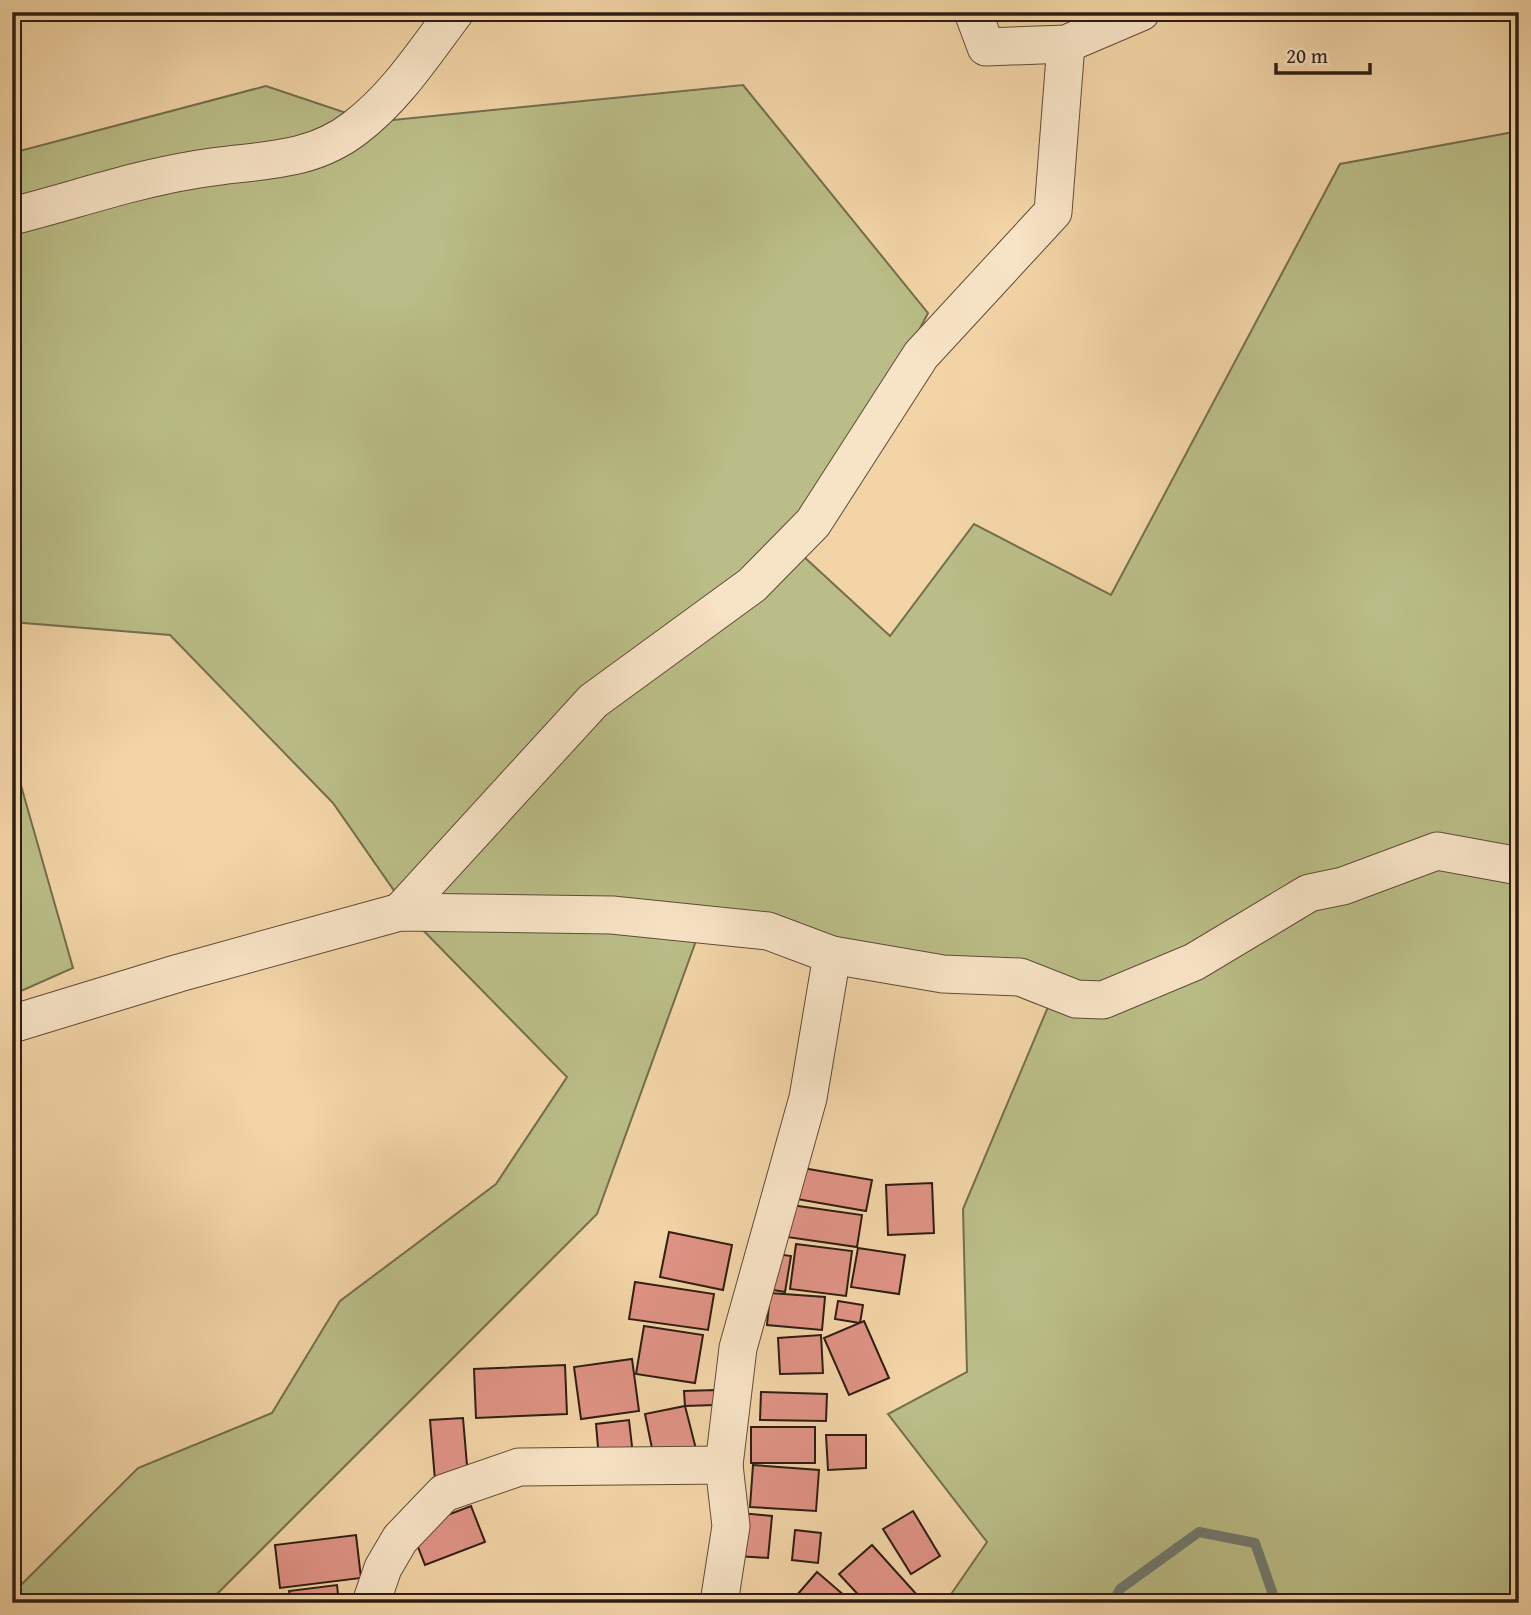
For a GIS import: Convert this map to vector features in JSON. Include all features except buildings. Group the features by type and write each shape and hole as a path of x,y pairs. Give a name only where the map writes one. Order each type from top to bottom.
{"street":[{"path":"12,216 193,170 263,163 315,152 353,130 390,98 455,12"},
{"path":"973,12 986,47 1066,44 1141,12"},
{"path":"400,912 593,701 752,585 813,523 921,355 1053,212 1066,44"},
{"path":"12,1024 179,973 400,912 612,915 768,931 832,955 932,972 1020,977 1076,999 1103,1000 1194,962 1309,893 1342,886 1437,851 1519,866"},
{"path":"719,1603 731,1526 724,1465 738,1349 808,1098 832,955"},
{"path":"371,1603 383,1568 400,1539 444,1493 519,1467 724,1465"}],"green space":[{"path":"743,85 928,313 802,555 890,636 974,524 1111,595 1340,164 1519,131 1519,1603 945,1603 987,1542 888,1414 967,1372 963,1209 1053,995 697,938 597,1214 208,1603 12,1603 12,1594 138,1468 272,1413 340,1301 496,1184 567,1077 418,925 333,803 170,635 12,622 12,153 266,86 373,122"},
{"path":"12,754 73,968 12,995"}],"waterway":[{"path":"1113,1603 1120,1589 1199,1532 1255,1543 1276,1603"}]}
